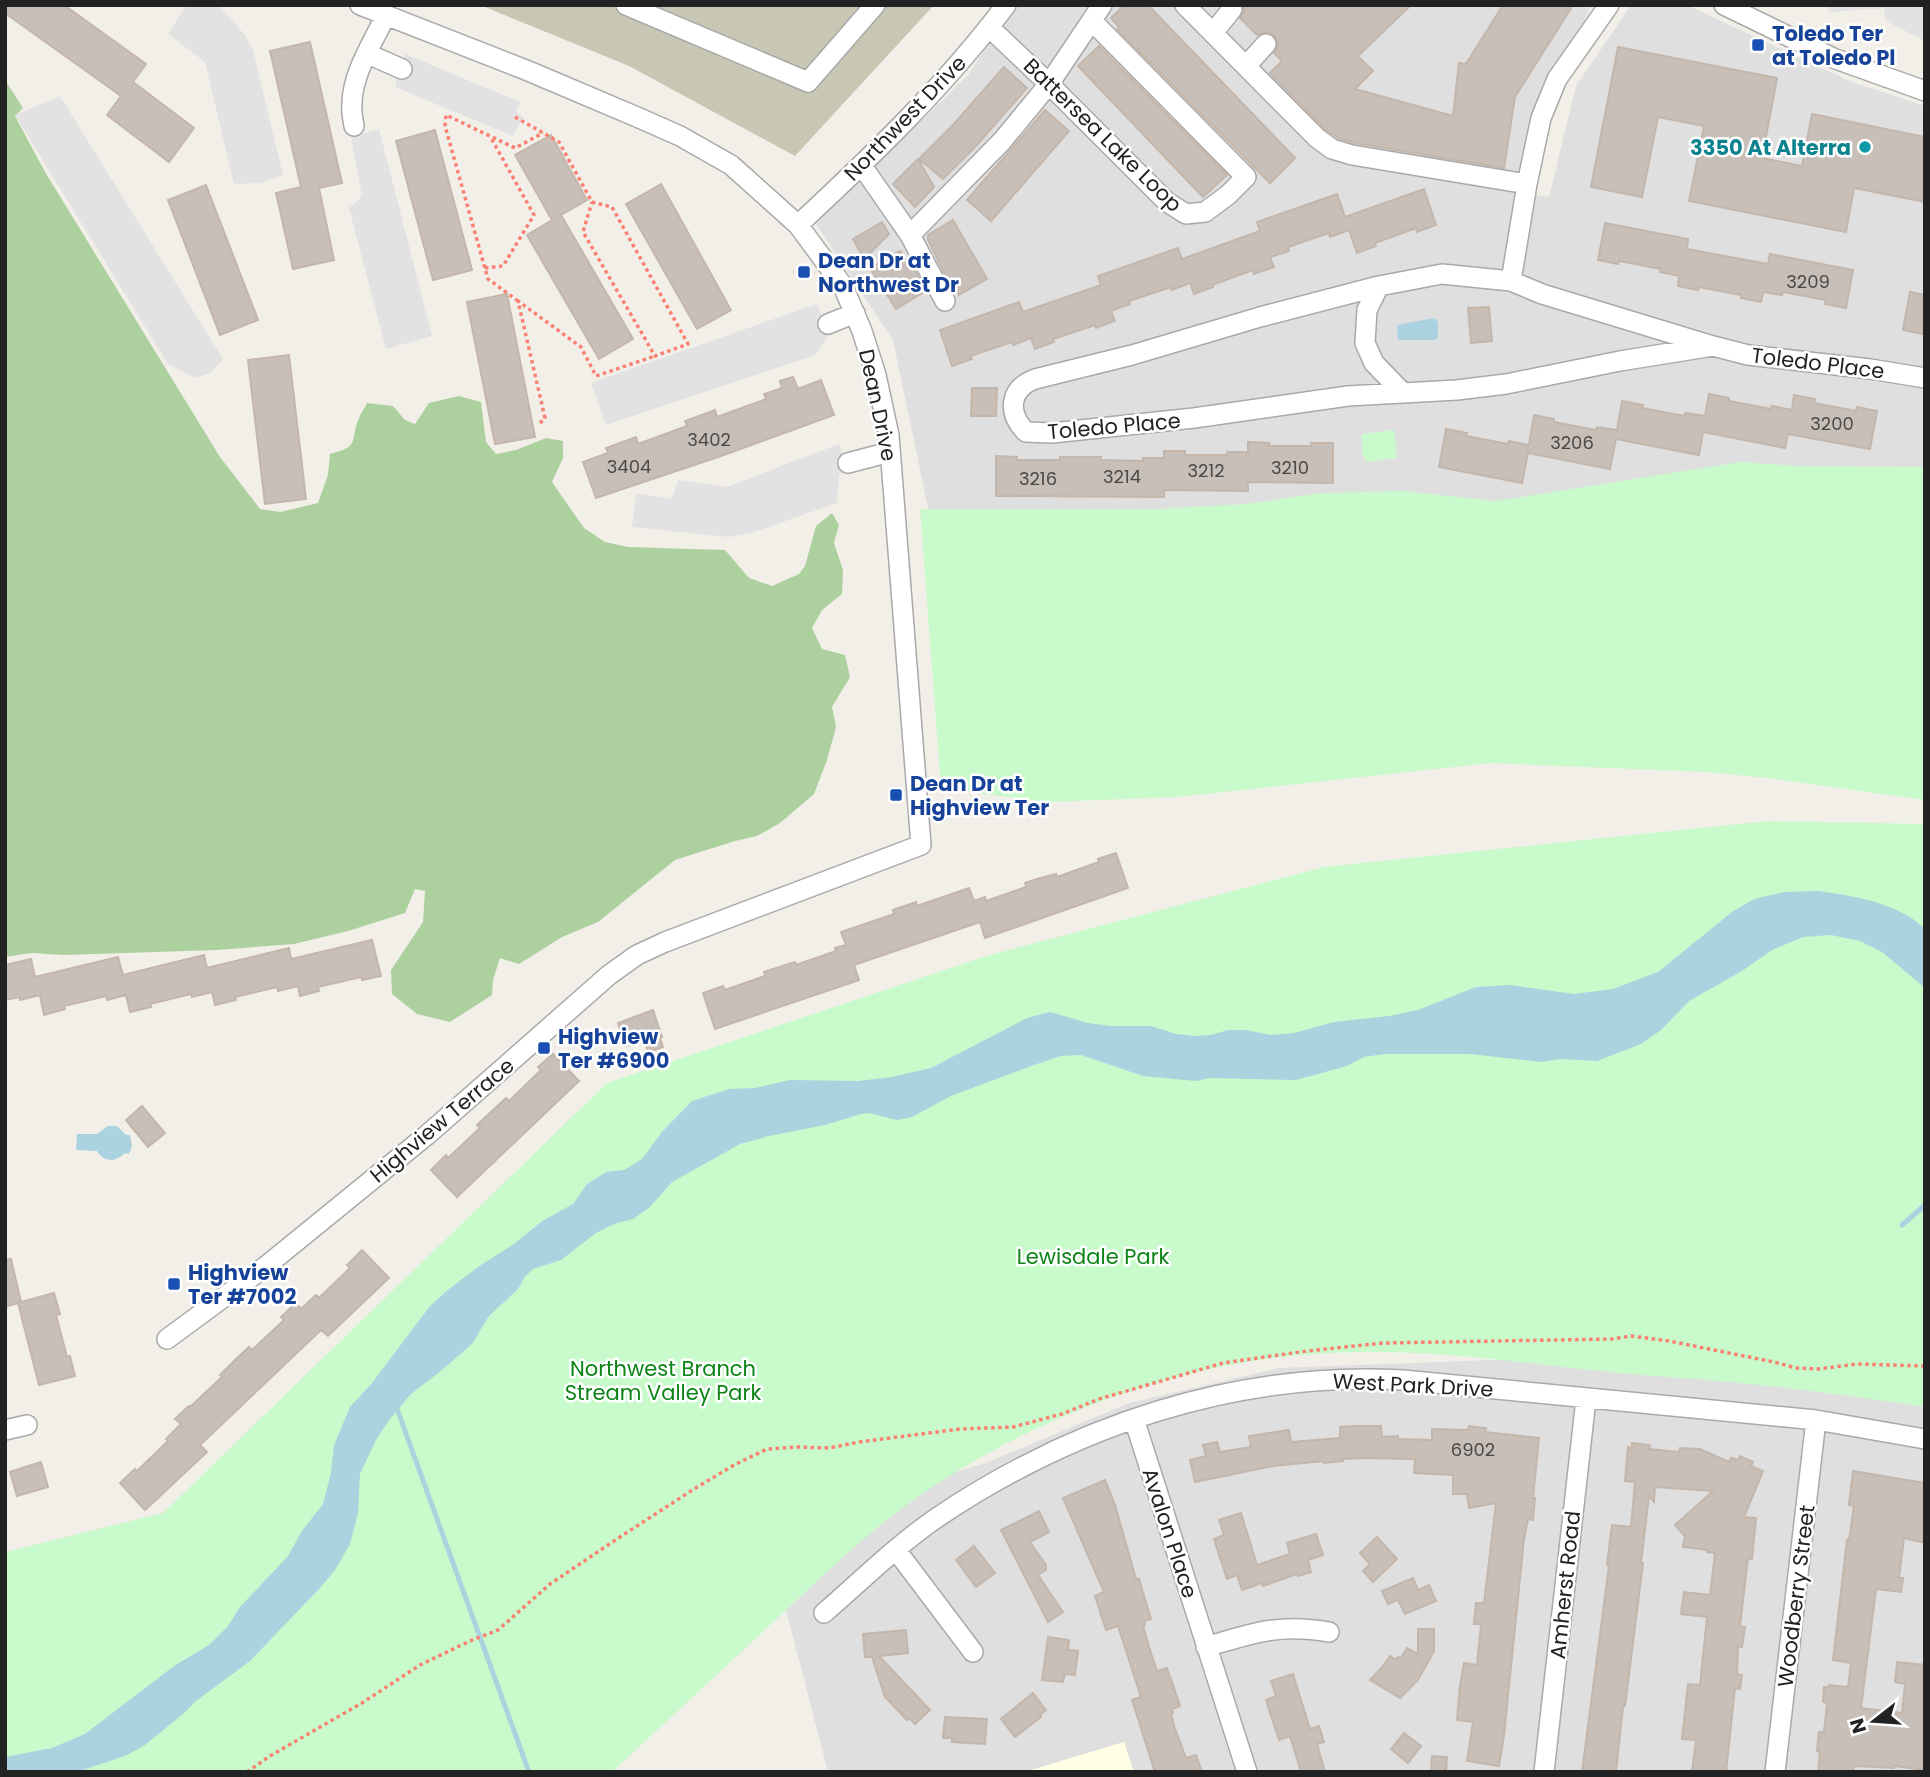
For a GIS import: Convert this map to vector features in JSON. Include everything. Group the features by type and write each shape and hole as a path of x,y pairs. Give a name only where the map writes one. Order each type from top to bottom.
{"street":[{"name":"Dean Drive","path":"360,5 526,69 680,136 731,165 798,225 842,286 855,313 876,375 889,435 922,845"},
{"path":"626,5 808,82 875,5"},
{"name":"Northwest Drive","path":"798,225 862,166 940,85 1006,5"},
{"path":"1185,5 1317,138 1332,149 1352,155 1527,184"},
{"path":"1510,281 1541,117 1566,66 1609,5"},
{"path":"1724,5 1757,15 1833,58 1923,85"},
{"path":"1213,33 1232,9"},
{"path":"910,235 1002,141 1049,84 1097,13"},
{"name":"Battersea Lake Loop","path":"989,27 1167,202 1186,214 1205,212 1247,177 1097,13"},
{"path":"354,127 352,94 359,71 386,15"},
{"path":"1246,66 1266,44"},
{"path":"368,54 402,69"},
{"path":"862,166 910,235 945,301"},
{"name":"Toledo Place","path":"1713,346 1506,384 1457,390 1348,396 1194,418 1052,433 1026,432 1016,423 1013,407 1016,393 1024,383 1035,379 1132,355 1260,317 1379,286 1442,274 1510,281 1748,355 1925,378"},
{"path":"1379,286 1367,310 1364,343 1374,363 1402,392"},
{"path":"828,324 855,313"},
{"path":"848,463 890,453"},
{"name":"Highview Terrace","path":"167,1339 266,1266 427,1135 625,963 665,942 922,845"},
{"name":"West Park Drive","path":"824,1613 936,1518 1012,1472 1066,1445 1134,1419 1231,1392 1274,1384 1348,1378 1403,1380 1816,1420 1925,1438"},
{"name":"Amherst Road","path":"1544,1772 1586,1399"},
{"name":"Avalon Place","path":"1134,1419 1247,1772"},
{"name":"Woodberry Street","path":"1775,1772 1816,1420"},
{"path":"5,1430 27,1425"},
{"path":"896,1550 973,1652"},
{"path":"1206,1647 1272,1629 1299,1627 1329,1632"}],"path":[{"path":"544,132 515,148 446,115 445,126 488,279 581,347 597,376 688,344 612,207 592,202"},
{"path":"515,117 559,142 592,202 583,232 655,356"},
{"path":"485,268 503,266 534,215 490,136"},
{"path":"518,301 545,418 540,423"}],"shaded area":[{"path":"186,5 218,5 245,35 253,50 283,175 261,183 234,184 205,62 168,34"},
{"path":"480,5 934,5 795,156 629,66"},
{"path":"1013,5 1591,5 1512,190 1549,197 1576,86 1631,5 1687,5 1852,82 1925,106 1925,487 1501,510 1259,507 931,522 893,340 816,224 969,74"},
{"path":"1828,5 1925,5 1925,41 1886,21 1884,8 1829,12"},
{"path":"405,54 520,102 516,112 523,117 513,136 395,87"},
{"path":"60,96 223,359 211,373 195,378 168,364 15,115"},
{"path":"379,129 432,336 386,349 349,208 362,196 351,137"},
{"path":"817,304 830,334 815,355 606,425 591,383"},
{"path":"839,444 848,471 839,475 837,503 751,533 729,537 632,527 636,493 672,499 678,480 727,487"},
{"path":"1600,1356 1925,1387 1925,1772 1134,1772 1124,1742 1025,1772 828,1772 782,1594 939,1477 986,1463 1129,1403 1279,1368"},
{"path":"1124,1742 1134,1772 1025,1772"}],"green space":[{"path":"5,80 23,108 15,116 45,172 220,457 260,509 280,512 318,503 328,475 330,454 350,445 367,403 393,406 405,420 415,424 429,403 459,396 481,402 486,442 496,454 516,450 546,438 563,441 563,458 552,482 584,528 605,542 628,547 725,550 749,578 772,586 799,574 805,566 816,526 832,513 839,525 834,543 843,570 842,594 822,610 812,628 822,649 845,655 850,677 832,707 836,727 814,794 780,823 757,836 675,860 598,922 562,937 519,964 500,958 493,980 492,995 450,1022 417,1014 392,994 391,970 423,922 425,891 415,889 405,913 294,944 217,950 64,955 31,953 5,957"},
{"path":"1394,430 1397,458 1367,462 1362,454 1362,434"},
{"path":"1741,462 1796,466 1925,467 1925,800 1707,772 1491,763 1177,797 1046,802 941,788 920,509 1156,509 1246,504 1322,493 1402,491 1496,501"},
{"name":"Northwest Branch Stream Valley Park","path":"1768,821 1925,824 1925,1407 1778,1387 1435,1354 1311,1354 1249,1362 1126,1392 1067,1415 956,1472 904,1507 857,1545 612,1772 5,1772 5,1552 163,1513 607,1083 986,956 1324,867"}],"water":[{"path":"1434,318 1438,322 1438,338 1398,340 1397,325"},
{"path":"1818,891 1885,905 1909,916 1925,929 1925,988 1882,952 1860,941 1831,935 1803,937 1772,950 1742,971 1689,1001 1661,1030 1641,1044 1597,1061 1560,1059 1542,1062 1470,1054 1385,1054 1364,1057 1347,1066 1296,1080 1210,1078 1196,1081 1143,1076 1081,1055 1061,1056 951,1096 912,1117 897,1120 869,1113 861,1114 740,1144 672,1182 650,1207 633,1219 596,1233 561,1260 533,1269 518,1289 489,1316 472,1344 411,1394 377,1438 360,1474 358,1513 350,1544 335,1570 250,1661 196,1701 145,1745 125,1756 77,1772 5,1772 5,1757 52,1748 85,1734 174,1666 209,1645 288,1556 302,1531 323,1504 331,1473 334,1445 350,1407 372,1383 430,1306 542,1221 573,1204 587,1184 606,1172 624,1170 642,1159 662,1132 692,1101 729,1089 755,1088 790,1080 858,1081 931,1068 1027,1018 1050,1012 1088,1023 1151,1026 1176,1034 1195,1036 1228,1030 1271,1035 1294,1033 1334,1022 1418,1010 1476,987 1510,985 1574,994 1613,989 1658,972 1732,912 1754,899 1784,892"},
{"path":"108,1126 117,1126 126,1135 130,1135 132,1146 129,1154 125,1153 110,1160 103,1158 97,1151 76,1150 77,1134 97,1134"}],"building":[{"path":"5,5 64,5 146,64 133,82 194,128 169,162 107,115 121,96 5,13"},
{"path":"1124,5 1148,5 1295,158 1270,183 1117,29 1119,27 1111,18"},
{"path":"1244,5 1411,5 1358,56 1373,71 1355,89 1453,116 1459,63 1466,64 1503,5 1573,5 1515,97 1504,168 1338,138 1325,129 1270,73 1282,61 1274,53 1278,47 1277,40 1268,32 1257,35 1240,18"},
{"path":"310,42 342,183 319,188 334,260 293,269 276,193 301,187 270,51"},
{"path":"1099,46 1227,175 1203,197 1078,66"},
{"name":"3350 At Alterra","path":"1618,47 1777,78 1762,158 1802,166 1812,114 1925,137 1925,202 1854,188 1846,232 1689,201 1704,126 1658,117 1642,197 1591,187"},
{"path":"1004,67 1027,88 943,179 919,159"},
{"path":"1045,110 1069,131 991,221 967,200"},
{"path":"435,130 472,270 433,280 396,141"},
{"path":"551,135 587,200 561,215 633,339 599,359 527,235 552,220 515,155"},
{"path":"918,159 934,187 915,207 893,184"},
{"path":"661,184 731,310 697,329 626,204"},
{"path":"206,185 258,320 220,335 168,200"},
{"path":"1424,189 1436,225 1417,232 1416,228 1375,243 1376,246 1357,253 1349,230 1330,237 1329,233 1288,247 1289,251 1270,257 1274,267 1254,274 1253,270 1194,294 1190,283 1129,301 1130,304 1111,311 1115,321 1053,339 1054,342 1035,349 1031,338 970,356 972,359 952,366 940,330 1019,302 1023,312 1101,285 1098,276 1178,248 1182,259 1260,231 1257,222 1337,194 1345,217"},
{"path":"953,220 987,279 959,295 949,277 947,279 928,240 928,235"},
{"path":"882,222 889,234 864,259 853,239"},
{"path":"1605,223 1688,239 1687,249 1768,264 1770,254 1853,270 1846,308 1825,304 1826,300 1783,292 1782,295 1763,292 1761,302 1741,298 1741,295 1699,287 1698,290 1678,286 1679,276 1660,272 1661,269 1598,260"},
{"path":"900,251 911,269 913,267 926,291 896,309 870,268"},
{"path":"1910,292 1925,295 1923,334 1903,330"},
{"path":"507,294 535,437 495,444 467,302"},
{"path":"1489,307 1492,341 1471,343 1468,308"},
{"path":"289,355 306,499 265,504 248,360"},
{"path":"793,377 798,389 821,380 834,415 596,498 583,462 608,453 606,448 636,437 638,444 687,426 685,421 715,410 717,417 766,399 764,394 782,388 780,381"},
{"path":"972,388 997,388 996,416 971,416"},
{"path":"1709,394 1729,398 1729,401 1771,409 1772,406 1792,410 1794,395 1815,399 1814,403 1856,411 1857,407 1877,411 1870,449 1788,434 1785,448 1703,432 1699,455 1616,439 1610,469 1528,453 1522,483 1439,467 1446,429 1467,433 1466,436 1529,445 1534,415 1554,419 1554,422 1596,430 1597,427 1617,430 1622,401 1643,405 1642,408 1685,416 1685,413 1705,416"},
{"path":"1248,442 1269,443 1269,446 1333,443 1333,483 1248,482 1248,491 1164,490 1164,497 996,496 996,456 1017,457 1017,460 1101,457 1100,460 1143,461 1143,458 1164,458 1164,451 1185,451 1185,455 1248,452"},
{"path":"1116,853 1128,888 985,938 980,922 854,965 859,980 715,1029 703,993 723,986 725,990 765,976 764,972 795,962 796,965 836,951 835,948 846,945 841,932 894,914 893,910 916,902 917,906 969,888 974,901 985,897 986,901 1026,887 1025,883 1056,874 1057,877"},
{"path":"372,940 381,976 362,980 361,977 318,987 319,991 300,996 298,986 278,991 277,987 235,997 236,1000 215,1005 212,992 150,1004 151,1007 130,1012 126,995 107,1000 106,996 64,1006 65,1009 44,1015 40,995 20,1000 20,997 5,1000 5,965 31,959 35,977 118,957 123,975 204,955 207,968 289,948 291,959"},
{"path":"653,1010 663,1047 648,1052 644,1040 626,1046 618,1023"},
{"path":"553,1054 579,1081 457,1197 431,1170 480,1128 477,1125 506,1098 509,1101 541,1070 538,1067"},
{"path":"142,1106 165,1133 148,1147 126,1120"},
{"path":"362,1250 389,1278 328,1336 321,1330 200,1445 207,1452 145,1510 120,1483 135,1469 137,1471 168,1441 166,1439 181,1424 175,1419 222,1377 220,1375 234,1361 249,1347 252,1350 284,1320 281,1317 296,1303 301,1309 316,1295 319,1298 350,1268 347,1265"},
{"path":"11,1259 21,1302 54,1293 60,1314 56,1315 75,1376 39,1385 18,1303 5,1307 5,1260"},
{"path":"1381,1426 1382,1437 1398,1436 1398,1439 1432,1440 1432,1429 1468,1430 1469,1426 1486,1428 1485,1432 1539,1438 1533,1520 1528,1519 1524,1539 1499,1766 1467,1761 1473,1722 1457,1720 1464,1663 1477,1665 1481,1624 1474,1624 1476,1603 1484,1603 1496,1503 1469,1508 1467,1494 1453,1494 1453,1475 1414,1473 1415,1459 1361,1458 1273,1466 1195,1482 1190,1460 1206,1456 1203,1445 1217,1442 1220,1452 1251,1447 1249,1436 1289,1430 1291,1442 1340,1438 1340,1427"},
{"path":"1632,1443 1650,1445 1649,1449 1679,1452 1680,1448 1700,1449 1729,1462 1731,1458 1738,1460 1740,1456 1753,1462 1751,1466 1763,1471 1744,1517 1756,1518 1740,1626 1745,1627 1742,1647 1738,1646 1737,1674 1742,1675 1740,1689 1735,1688 1726,1772 1692,1772 1696,1740 1682,1739 1688,1684 1700,1685 1707,1617 1681,1614 1684,1592 1710,1595 1715,1553 1683,1547 1685,1536 1675,1525 1713,1491 1655,1487 1654,1502 1649,1496 1616,1772 1582,1772 1612,1525 1631,1527 1635,1482 1625,1481 1628,1447 1632,1448"},
{"path":"41,1462 48,1487 17,1496 10,1472"},
{"path":"1853,1471 1925,1483 1925,1543 1904,1538 1899,1578 1903,1578 1901,1592 1876,1589 1861,1708 1902,1713 1905,1684 1895,1682 1897,1662 1925,1665 1925,1770 1894,1766 1854,1766 1853,1772 1818,1772 1819,1732 1824,1732 1827,1703 1823,1702 1824,1687 1848,1687 1851,1663 1833,1660 1847,1540 1849,1541 1854,1506 1849,1505"},
{"path":"1105,1480 1151,1619 1144,1621 1143,1626 1149,1647 1157,1671 1167,1668 1180,1706 1172,1709 1174,1726 1186,1758 1196,1755 1201,1769 1193,1772 1153,1772 1132,1700 1141,1697 1118,1626 1106,1630 1095,1596 1104,1592 1063,1498"},
{"path":"1039,1511 1049,1532 1030,1542 1046,1565 1046,1570 1038,1575 1063,1612 1048,1622 1001,1530"},
{"path":"1241,1513 1257,1565 1290,1554 1287,1543 1316,1534 1323,1555 1308,1560 1311,1572 1242,1590 1237,1575 1227,1579 1214,1539 1224,1535 1219,1520"},
{"path":"1377,1537 1397,1559 1373,1582 1363,1571 1370,1564 1360,1553"},
{"path":"974,1546 995,1573 976,1587 956,1560"},
{"path":"1413,1578 1418,1590 1429,1585 1436,1601 1405,1614 1398,1600 1388,1604 1382,1591"},
{"path":"1418,1629 1434,1629 1434,1651 1418,1680 1400,1698 1370,1680 1390,1656 1396,1660 1401,1658 1407,1648 1418,1654"},
{"path":"906,1630 908,1653 879,1656 930,1710 915,1724 909,1718 907,1720 885,1697 872,1657 865,1657 863,1634"},
{"path":"1048,1637 1069,1640 1068,1650 1078,1651 1075,1675 1065,1674 1063,1682 1042,1680"},
{"path":"1293,1674 1310,1729 1319,1726 1324,1742 1317,1744 1325,1772 1301,1772 1290,1736 1279,1740 1266,1700 1276,1696 1271,1681"},
{"path":"1033,1693 1046,1710 1015,1737 1001,1719"},
{"path":"945,1717 987,1719 985,1744 952,1742 952,1738 943,1738"},
{"path":"1404,1733 1421,1746 1408,1763 1391,1749"},
{"path":"1432,1756 1447,1757 1446,1772 1431,1772"}],"waterway":[{"path":"1902,1225 1925,1205"},
{"path":"396,1406 529,1772"}],"place":[{"name":"Toledo Ter at Toledo Pl","path":"1758,45"},
{"name":"3350 At Alterra","path":"1865,147"},
{"name":"Dean Dr at Northwest Dr","path":"804,272"},
{"name":"Dean Dr at Highview Ter","path":"896,795"},
{"name":"Highview Ter #6900","path":"544,1048"},
{"name":"Highview Ter #7002","path":"174,1284"}],"park label":[{"name":"Lewisdale Park","path":"1093,1256"}]}
